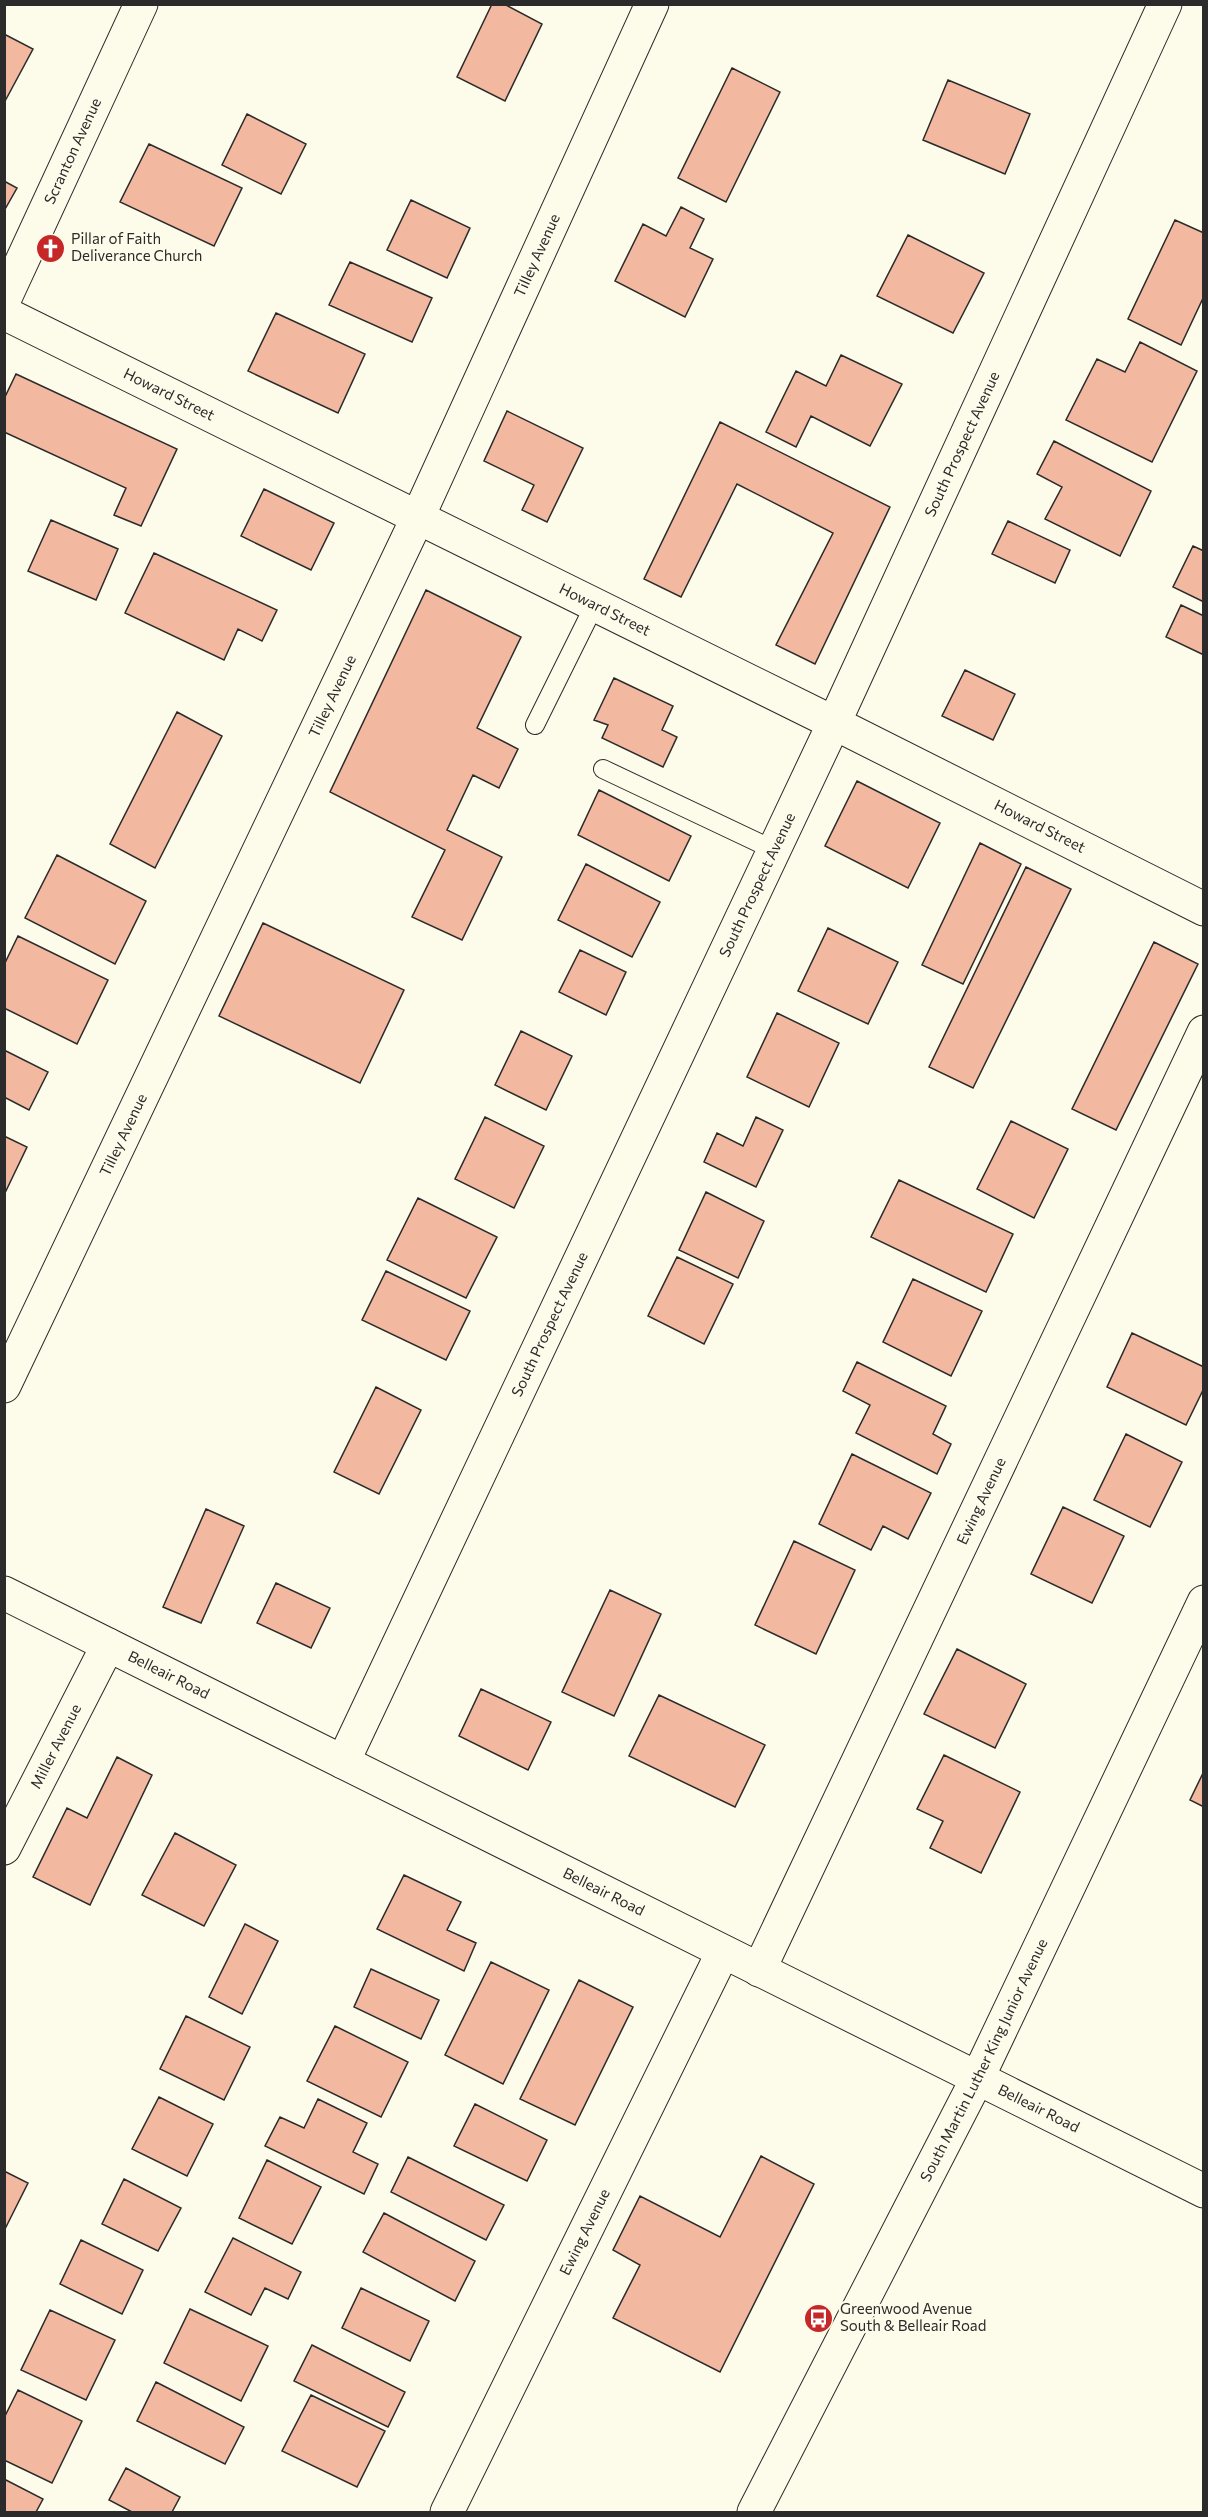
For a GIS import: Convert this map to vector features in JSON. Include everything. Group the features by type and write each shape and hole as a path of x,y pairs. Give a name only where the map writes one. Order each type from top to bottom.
{"street":[{"name":"Scranton Avenue","path":"4,300 141,4"},
{"name":"Tilley Avenue","path":"4,1386 417,519 652,4"},
{"name":"South Prospect Avenue","path":"343,1762 834,723 1165,4"},
{"name":"Howard Street","path":"4,313 834,723 1203,909"},
{"name":"Ewing Avenue","path":"759,1970 1203,1032"},
{"name":"Belleair Road","path":"4,1593 1203,2191"},
{"name":"South Martin Luther King Junior Avenue","path":"754,2512 978,2077 1203,1602"},
{"name":"Miller Avenue","path":"4,1848 108,1645"},
{"name":"Ewing Avenue","path":"447,2512 723,1952"}],"lane":[{"path":"535,725 594,606"},
{"path":"603,769 774,850"}],"building":[{"path":"492,4 504,4 542,24 505,101 457,77"},
{"path":"4,34 33,49 4,103"},
{"path":"732,68 780,92 726,202 678,178"},
{"path":"948,80 1030,114 1005,174 923,140"},
{"path":"247,114 306,144 281,194 222,165"},
{"path":"149,144 242,188 214,246 120,202"},
{"path":"4,181 17,188 4,211"},
{"path":"411,200 470,228 447,278 387,250"},
{"path":"681,207 704,219 690,248 713,259 685,317 615,281 643,224 666,236"},
{"path":"1175,220 1204,233 1204,296 1181,345 1128,319"},
{"path":"908,235 984,273 953,333 877,296"},
{"path":"350,262 432,298 412,342 329,305"},
{"path":"276,313 365,354 338,413 248,371"},
{"path":"1140,342 1197,371 1152,462 1066,420 1097,359 1125,372"},
{"path":"841,355 902,384 870,446 811,416 796,447 766,432 796,371 826,386"},
{"path":"16,374 177,449 141,526 114,515 126,488 4,432 4,399"},
{"path":"507,411 583,448 547,522 522,510 534,485 484,461"},
{"path":"720,422 890,507 815,664 776,645 833,533 737,484 681,597 644,579"},
{"path":"1054,441 1151,491 1120,556 1045,519 1062,487 1037,474"},
{"path":"264,489 334,523 311,570 241,536"},
{"path":"51,520 118,549 96,600 28,571"},
{"path":"1008,521 1070,550 1055,583 992,554"},
{"path":"1193,546 1204,551 1204,602 1173,587"},
{"path":"154,553 277,610 262,641 238,629 224,660 125,613"},
{"path":"426,590 521,637 477,728 518,749 499,788 473,775 447,830 502,857 462,940 412,917 445,850 330,792"},
{"path":"1181,605 1204,616 1204,655 1166,637"},
{"path":"965,670 1015,694 993,740 942,716"},
{"path":"614,678 673,706 662,730 677,737 663,767 602,738 608,725 594,720"},
{"path":"177,712 222,736 155,868 110,844"},
{"path":"857,781 940,823 908,888 825,846"},
{"path":"599,790 691,836 669,881 578,835"},
{"path":"980,843 1021,864 963,984 922,965"},
{"path":"57,855 146,901 115,964 25,918"},
{"path":"586,864 660,902 632,957 558,920"},
{"path":"1026,867 1071,889 973,1088 929,1067"},
{"path":"263,923 404,990 360,1083 219,1016"},
{"path":"828,928 898,962 868,1024 798,991"},
{"path":"18,936 108,980 77,1044 4,1008 4,965"},
{"path":"1154,942 1198,964 1116,1130 1072,1109"},
{"path":"580,950 626,972 606,1015 559,992"},
{"path":"777,1013 839,1043 809,1107 747,1077"},
{"path":"521,1031 572,1056 546,1110 495,1085"},
{"path":"4,1050 48,1072 29,1110 4,1097"},
{"path":"485,1117 544,1146 514,1208 455,1179"},
{"path":"756,1117 783,1130 756,1187 704,1162 717,1133 743,1146"},
{"path":"1011,1121 1068,1149 1034,1218 977,1189"},
{"path":"4,1136 27,1147 4,1195"},
{"path":"899,1180 1013,1234 986,1292 871,1237"},
{"path":"706,1192 764,1221 738,1278 679,1250"},
{"path":"418,1198 497,1237 466,1298 387,1260"},
{"path":"677,1257 733,1284 704,1344 648,1316"},
{"path":"386,1271 470,1311 446,1360 362,1320"},
{"path":"913,1279 982,1311 951,1376 883,1342"},
{"path":"1132,1333 1204,1367 1204,1388 1186,1425 1107,1387"},
{"path":"857,1362 946,1406 933,1434 951,1444 937,1474 856,1433 870,1405 843,1391"},
{"path":"376,1387 421,1410 379,1494 334,1472"},
{"path":"1126,1434 1182,1462 1150,1527 1094,1500"},
{"path":"852,1454 931,1493 908,1539 883,1526 871,1550 819,1524"},
{"path":"1063,1507 1124,1536 1092,1603 1031,1574"},
{"path":"206,1509 244,1526 201,1623 163,1607"},
{"path":"794,1541 855,1570 816,1654 755,1625"},
{"path":"276,1583 330,1608 311,1648 257,1623"},
{"path":"610,1590 661,1614 614,1716 562,1692"},
{"path":"957,1649 1026,1684 995,1748 924,1714"},
{"path":"481,1689 551,1722 528,1770 459,1736"},
{"path":"659,1695 765,1745 735,1807 629,1756"},
{"path":"944,1755 1020,1792 981,1873 930,1848 943,1821 917,1809"},
{"path":"117,1757 152,1775 90,1905 33,1877 67,1808 87,1818"},
{"path":"1204,1771 1204,1807 1190,1800"},
{"path":"175,1833 236,1865 204,1926 142,1895"},
{"path":"404,1875 461,1902 447,1930 476,1943 464,1971 377,1929"},
{"path":"245,1924 278,1941 242,2014 209,1997"},
{"path":"491,1962 549,1990 503,2084 445,2055"},
{"path":"371,1969 439,2000 421,2039 354,2007"},
{"path":"579,1980 633,2007 575,2125 520,2099"},
{"path":"186,2016 250,2047 224,2100 160,2069"},
{"path":"335,2026 408,2062 381,2117 307,2081"},
{"path":"159,2097 213,2124 187,2176 132,2149"},
{"path":"318,2099 367,2123 353,2152 378,2164 364,2194 265,2146 280,2117 304,2128"},
{"path":"475,2104 547,2140 527,2181 454,2146"},
{"path":"761,2156 814,2184 720,2372 613,2318 640,2265 613,2250 640,2196 720,2237"},
{"path":"408,2157 504,2205 486,2240 391,2192"},
{"path":"267,2160 321,2187 292,2244 239,2218"},
{"path":"4,2171 28,2183 4,2231"},
{"path":"124,2179 181,2208 158,2251 102,2224"},
{"path":"384,2213 475,2261 455,2301 363,2252"},
{"path":"233,2238 301,2272 288,2299 265,2288 251,2315 205,2292"},
{"path":"81,2240 143,2270 122,2314 60,2284"},
{"path":"361,2288 429,2321 410,2361 342,2328"},
{"path":"190,2309 268,2346 241,2401 164,2363"},
{"path":"50,2310 115,2340 86,2400 21,2370"},
{"path":"312,2345 405,2392 388,2427 294,2381"},
{"path":"156,2382 244,2427 225,2464 137,2421"},
{"path":"18,2390 82,2421 52,2483 4,2460 4,2418"},
{"path":"311,2395 385,2431 357,2487 282,2451"},
{"path":"126,2468 180,2497 172,2512 132,2512 109,2500"},
{"path":"4,2479 43,2499 36,2512 4,2512"}],"place":[{"name":"Pillar of Faith Deliverance Church","path":"50,248"},
{"name":"Greenwood Avenue South & Belleair Road","path":"819,2318"}]}
